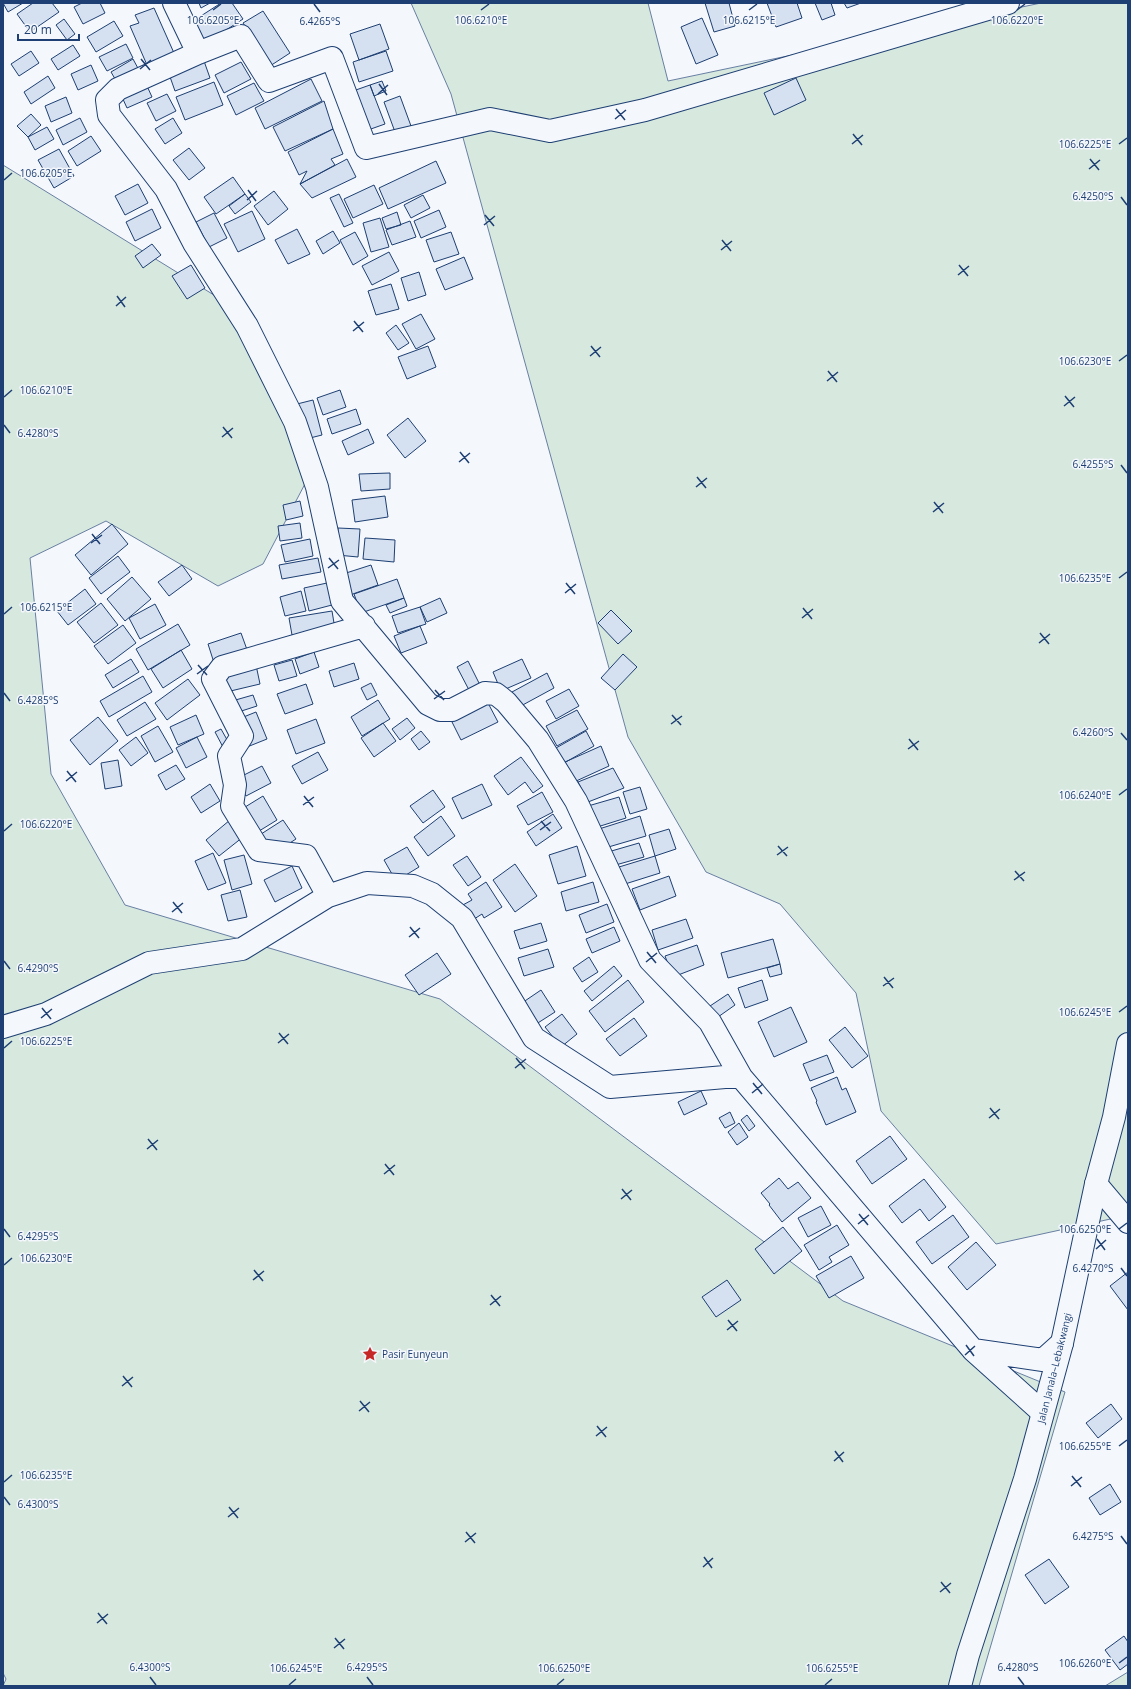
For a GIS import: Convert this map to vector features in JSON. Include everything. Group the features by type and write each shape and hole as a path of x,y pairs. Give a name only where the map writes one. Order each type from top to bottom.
{"street":[{"path":"174,3 198,53"},
{"path":"1008,3 630,113 550,131 490,119 366,148 332,58 269,81 241,36 198,53 118,89 107,100 109,115 166,189 194,243 247,326 295,422 317,487 342,601 428,704 440,710 452,710 485,693 496,694 506,702 538,740 576,800 650,960 710,1022 741,1077 973,1350 1042,1412"},
{"path":"328,896 306,856 259,850 232,806 235,785 229,756 242,736 213,679 222,667 364,626"},
{"path":"3,1027 46,1014 149,963 242,949 328,896 367,883 413,886 432,894 462,918 534,1038 610,1087 725,1077 741,1077"},
{"name":"Jalan Janala–Lebakwangi","path":"960,1686 968,1655 1025,1479 1062,1343 1096,1184 1114,1116 1128,1044"},
{"path":"1096,1184 1128,1222"},
{"path":"973,1350 1043,1360 1062,1343"}],"shaded area":[{"path":"411,3 648,3 668,81 1041,3 1128,3 1128,1234 1115,1218 996,1244 881,1111 856,993 780,904 706,872 628,737 451,94"},
{"path":"3,165 235,308 318,459 263,564 218,586 106,521 30,558 51,774 125,905 440,999 843,1301 1065,1392 979,1686 3,1686 6,1679 3,1673"},
{"path":"1128,1672 1128,1686 1105,1686"}],"building":[{"path":"3,3 23,3 8,12"},
{"path":"33,3 52,3 59,12 30,32 17,14"},
{"path":"82,3 100,3 105,13 83,24 74,7"},
{"path":"199,3 210,3 201,8"},
{"path":"221,3 232,3 243,19 203,45 190,23"},
{"path":"705,3 729,3 735,26 714,32"},
{"path":"767,3 797,3 802,18 776,27"},
{"path":"815,3 831,3 835,15 822,20"},
{"path":"844,3 861,3 847,8"},
{"path":"154,8 174,53 147,65 130,26 139,23 135,15"},
{"path":"263,11 290,53 270,66 243,23"},
{"path":"702,18 718,55 696,64 681,27"},
{"path":"64,19 75,34 67,40 56,25"},
{"path":"114,21 123,36 96,52 87,37"},
{"path":"380,24 389,49 359,60 350,34"},
{"path":"126,44 133,58 107,71 99,57"},
{"path":"73,45 80,56 58,70 51,59"},
{"path":"31,51 39,63 19,76 11,64"},
{"path":"386,51 393,71 359,82 353,62"},
{"path":"133,59 140,72 118,84 111,72"},
{"path":"204,61 210,78 175,91 169,74"},
{"path":"241,62 251,79 224,93 215,75"},
{"path":"91,65 98,81 78,90 71,74"},
{"path":"48,76 55,88 31,104 24,92"},
{"path":"796,78 806,100 774,115 764,93"},
{"path":"311,79 322,101 265,129 255,108"},
{"path":"382,81 386,91 374,96 370,85"},
{"path":"214,82 223,105 185,120 176,97"},
{"path":"254,83 264,101 236,115 227,96"},
{"path":"370,85 385,124 368,130 353,91"},
{"path":"147,86 152,97 127,108 122,97"},
{"path":"167,94 176,111 156,121 147,103"},
{"path":"400,96 411,126 395,132 384,102"},
{"path":"66,97 72,113 51,122 45,106"},
{"path":"324,101 333,129 285,151 273,127"},
{"path":"31,114 41,125 28,137 17,126"},
{"path":"80,118 87,132 63,145 56,130"},
{"path":"173,118 182,133 165,144 155,129"},
{"path":"47,127 54,139 35,150 28,137"},
{"path":"333,129 343,154 331,159 335,165 300,184 307,171 299,175 288,152"},
{"path":"91,136 101,151 77,166 68,151"},
{"path":"189,148 205,168 189,180 173,160"},
{"path":"59,149 74,176 54,188 38,160"},
{"path":"347,159 356,177 312,198 300,184"},
{"path":"436,161 446,183 388,209 379,188"},
{"path":"233,177 245,194 216,214 204,197"},
{"path":"138,184 148,203 125,215 115,196"},
{"path":"374,185 383,204 353,218 344,199"},
{"path":"274,191 288,209 268,225 254,206"},
{"path":"245,194 251,202 235,214 229,206"},
{"path":"339,194 353,223 344,227 330,198"},
{"path":"423,195 430,208 411,218 404,205"},
{"path":"152,209 161,228 135,241 126,222"},
{"path":"439,210 446,227 421,238 414,221"},
{"path":"252,211 265,239 238,252 224,224"},
{"path":"397,212 401,225 386,229 382,218"},
{"path":"214,213 227,238 209,247 196,222"},
{"path":"380,218 389,247 371,252 363,223"},
{"path":"410,221 416,237 392,245 386,230"},
{"path":"297,229 310,254 288,264 275,240"},
{"path":"333,231 340,243 323,254 316,241"},
{"path":"355,232 368,256 353,265 340,240"},
{"path":"451,232 459,254 434,262 426,240"},
{"path":"152,244 161,255 143,268 135,256"},
{"path":"389,252 399,271 372,285 362,266"},
{"path":"464,257 473,279 445,290 436,269"},
{"path":"191,265 205,288 187,299 172,276"},
{"path":"419,272 426,295 408,301 401,278"},
{"path":"391,284 399,309 376,315 368,291"},
{"path":"421,314 435,339 416,349 402,324"},
{"path":"396,325 409,343 398,350 386,333"},
{"path":"428,346 436,367 407,379 398,357"},
{"path":"340,390 346,407 323,415 317,398"},
{"path":"313,400 322,435 306,439 297,404"},
{"path":"356,409 361,424 332,434 327,419"},
{"path":"408,418 426,441 405,458 387,435"},
{"path":"368,429 374,443 348,455 342,441"},
{"path":"390,473 390,489 361,491 359,474"},
{"path":"385,496 388,517 355,522 352,500"},
{"path":"300,501 303,516 286,520 283,505"},
{"path":"300,523 302,538 280,541 278,526"},
{"path":"112,524 128,544 91,575 75,555"},
{"path":"338,528 360,529 358,557 337,555"},
{"path":"365,538 395,540 394,562 363,559"},
{"path":"310,539 313,556 285,562 281,545"},
{"path":"118,556 130,572 101,594 89,578"},
{"path":"318,558 321,572 282,579 279,565"},
{"path":"182,565 192,579 169,596 158,582"},
{"path":"371,565 378,585 350,595 343,574"},
{"path":"132,577 151,599 125,621 107,599"},
{"path":"397,579 404,598 361,613 354,594"},
{"path":"327,583 332,605 309,611 304,588"},
{"path":"85,589 96,604 68,625 57,611"},
{"path":"301,591 306,611 285,616 280,597"},
{"path":"404,598 407,606 390,613 386,605"},
{"path":"440,598 447,613 427,622 420,607"},
{"path":"101,603 118,625 94,643 77,622"},
{"path":"155,604 166,625 140,639 129,618"},
{"path":"420,607 426,624 398,633 392,616"},
{"path":"611,610 632,631 618,644 598,623"},
{"path":"332,611 335,629 292,635 289,618"},
{"path":"178,624 190,645 148,670 136,649"},
{"path":"123,625 136,643 108,664 94,646"},
{"path":"420,626 427,643 401,653 394,636"},
{"path":"241,633 250,658 216,669 208,644"},
{"path":"181,650 192,669 163,688 151,669"},
{"path":"314,652 319,667 300,674 295,659"},
{"path":"623,654 637,667 615,690 601,678"},
{"path":"131,659 139,672 113,688 105,675"},
{"path":"522,659 531,678 501,691 493,672"},
{"path":"292,660 297,676 279,681 274,665"},
{"path":"468,661 480,685 469,690 457,667"},
{"path":"354,663 359,679 334,687 329,671"},
{"path":"256,665 260,684 218,694 214,675"},
{"path":"547,673 554,688 519,707 512,692"},
{"path":"143,676 152,692 109,717 100,701"},
{"path":"188,679 200,695 167,720 155,703"},
{"path":"371,683 377,695 367,700 361,688"},
{"path":"306,684 313,704 285,714 277,694"},
{"path":"569,689 579,706 556,719 546,701"},
{"path":"253,695 257,706 229,715 225,703"},
{"path":"378,700 390,719 362,736 351,717"},
{"path":"145,702 156,719 127,736 117,720"},
{"path":"488,703 498,722 461,740 452,722"},
{"path":"577,710 588,729 557,746 546,726"},
{"path":"256,712 267,739 242,749 231,722"},
{"path":"196,715 204,734 178,745 170,727"},
{"path":"98,717 118,741 90,765 70,740"},
{"path":"407,718 415,728 400,740 392,729"},
{"path":"316,719 325,743 296,754 287,730"},
{"path":"383,723 396,741 374,757 361,738"},
{"path":"158,726 173,752 155,762 141,736"},
{"path":"221,729 230,745 224,749 215,732"},
{"path":"421,731 430,742 419,750 411,739"},
{"path":"586,731 594,746 564,763 556,748"},
{"path":"136,737 148,753 131,766 119,750"},
{"path":"197,737 207,757 186,768 176,748"},
{"path":"601,746 609,766 574,782 565,762"},
{"path":"318,752 328,770 302,784 292,766"},
{"path":"521,757 543,786 533,793 525,782 508,795 494,776"},
{"path":"118,760 122,786 105,789 101,763"},
{"path":"176,765 185,779 166,790 158,775"},
{"path":"262,766 271,783 246,796 236,779"},
{"path":"613,768 624,788 588,802 578,782"},
{"path":"210,784 220,801 201,813 191,797"},
{"path":"482,784 492,805 462,819 452,798"},
{"path":"640,787 647,809 630,814 623,792"},
{"path":"433,790 445,807 423,823 410,806"},
{"path":"542,792 553,812 528,825 517,806"},
{"path":"263,796 277,820 251,836 237,812"},
{"path":"619,797 626,818 594,828 588,806"},
{"path":"553,814 562,828 536,846 527,832"},
{"path":"441,816 455,836 428,856 414,837"},
{"path":"640,816 646,836 605,848 599,829"},
{"path":"230,820 243,837 219,856 206,840"},
{"path":"283,820 296,839 271,855 258,836"},
{"path":"669,829 676,849 655,856 649,835"},
{"path":"639,843 644,857 612,866 608,852"},
{"path":"577,846 586,876 558,884 549,855"},
{"path":"407,847 419,867 396,881 384,860"},
{"path":"213,853 226,883 208,890 195,861"},
{"path":"244,855 252,884 232,890 224,860"},
{"path":"467,856 481,877 468,886 453,865"},
{"path":"655,856 660,873 625,884 619,867"},
{"path":"515,864 537,896 515,912 493,880"},
{"path":"292,866 302,888 275,902 264,880"},
{"path":"669,876 676,896 640,910 632,889"},
{"path":"486,882 502,907 484,918 482,914 471,921 461,906 472,900 468,894"},
{"path":"593,882 599,902 566,911 561,892"},
{"path":"240,890 247,917 228,921 221,895"},
{"path":"607,904 614,922 586,933 579,915"},
{"path":"686,919 693,938 658,950 652,930"},
{"path":"541,923 547,941 520,949 514,931"},
{"path":"614,927 620,941 592,953 586,939"},
{"path":"773,939 780,964 728,978 721,953"},
{"path":"697,945 704,965 673,977 665,956"},
{"path":"548,949 554,967 524,976 518,958"},
{"path":"437,953 451,974 419,995 405,975"},
{"path":"589,957 598,972 582,982 573,968"},
{"path":"780,964 782,974 770,977 767,968"},
{"path":"614,966 622,976 592,1001 584,991"},
{"path":"628,980 644,1002 605,1032 589,1011"},
{"path":"762,980 768,1000 745,1008 738,988"},
{"path":"541,990 555,1012 530,1028 516,1007"},
{"path":"728,994 735,1005 718,1017 710,1006"},
{"path":"791,1007 807,1042 774,1057 758,1022"},
{"path":"562,1014 577,1034 561,1047 545,1027"},
{"path":"634,1018 647,1036 620,1056 606,1039"},
{"path":"845,1027 868,1056 852,1068 829,1040"},
{"path":"827,1055 834,1072 810,1081 803,1064"},
{"path":"837,1077 842,1090 846,1088 856,1112 826,1125 811,1088"},
{"path":"701,1091 707,1104 684,1115 678,1102"},
{"path":"730,1112 735,1123 725,1128 719,1118"},
{"path":"747,1115 755,1126 749,1131 741,1120"},
{"path":"739,1123 748,1137 737,1145 728,1132"},
{"path":"890,1136 907,1159 872,1184 856,1161"},
{"path":"779,1178 788,1189 798,1182 811,1198 782,1222 761,1193"},
{"path":"924,1179 946,1207 929,1221 920,1209 902,1223 889,1206"},
{"path":"821,1206 831,1225 808,1237 798,1218"},
{"path":"953,1215 969,1237 932,1264 916,1242"},
{"path":"837,1225 849,1245 829,1257 832,1262 819,1270 804,1245"},
{"path":"783,1227 802,1251 774,1274 755,1249"},
{"path":"976,1242 996,1265 967,1290 948,1267"},
{"path":"851,1256 864,1278 829,1298 816,1276"},
{"path":"1128,1272 1128,1310 1110,1286"},
{"path":"727,1280 741,1300 716,1317 702,1297"},
{"path":"1111,1404 1122,1419 1098,1438 1086,1423"},
{"path":"1110,1484 1121,1502 1100,1515 1089,1498"},
{"path":"1049,1559 1069,1587 1045,1604 1025,1575"},
{"path":"1124,1636 1128,1642 1128,1664 1120,1670 1105,1650"}],"place":[{"name":"Pasir Eunyeun","path":"370,1354"}]}
